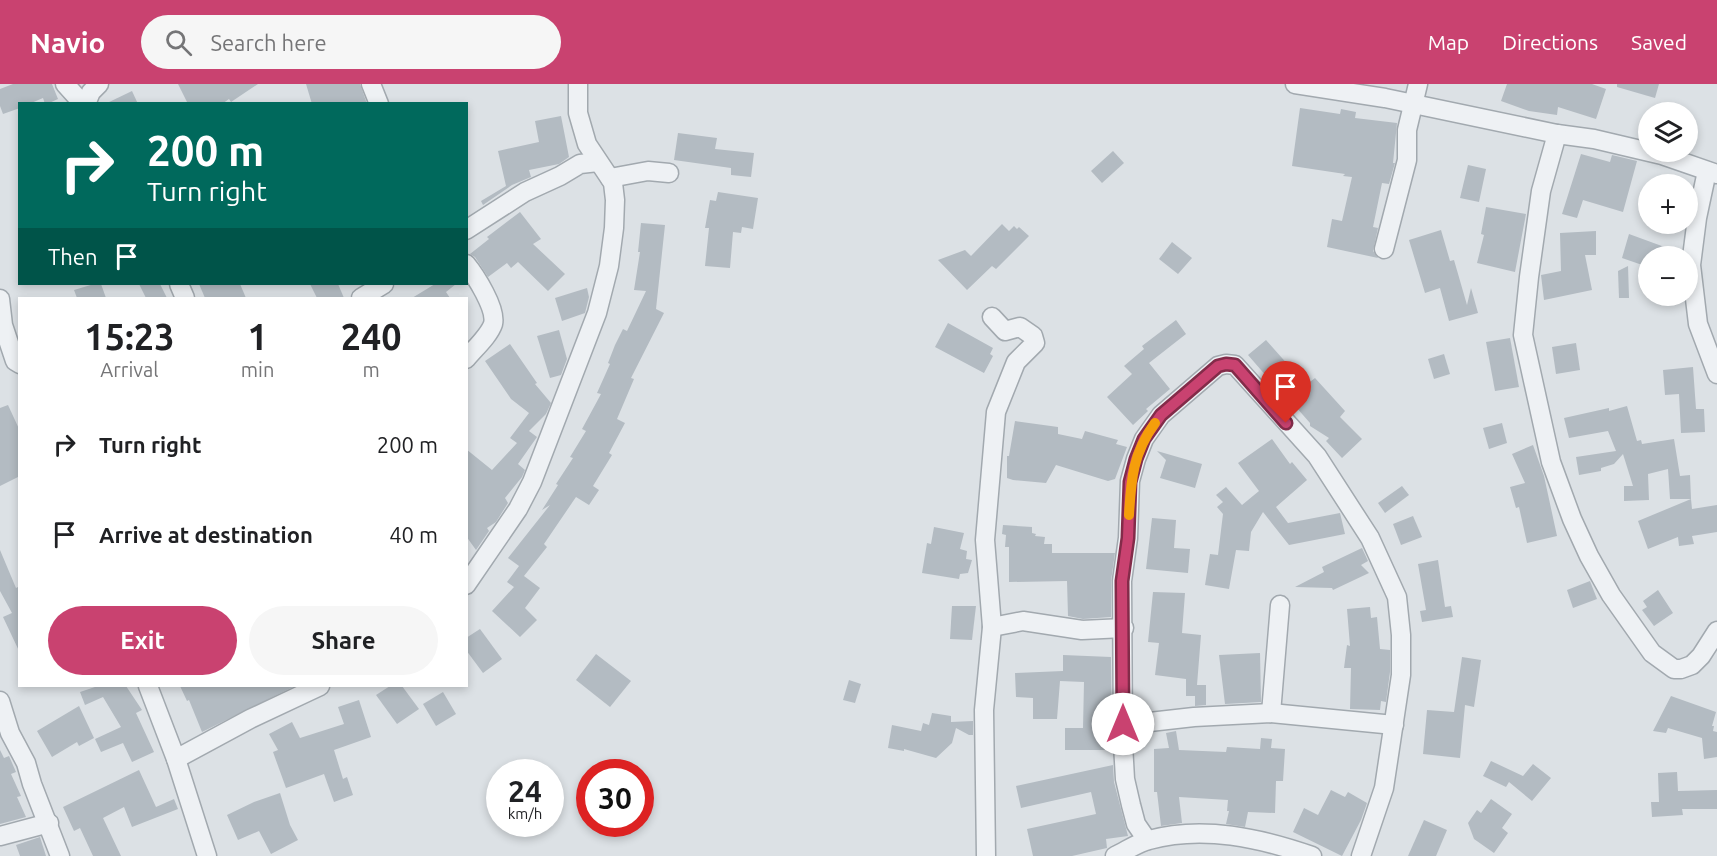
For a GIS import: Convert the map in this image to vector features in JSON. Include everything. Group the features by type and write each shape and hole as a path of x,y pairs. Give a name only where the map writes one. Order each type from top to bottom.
{"street":[{"path":"65,84 82,102"},
{"path":"85,102 99,84"},
{"path":"370,84 378,102"},
{"path":"468,582 518,509 527,491 597,313 609,266 615,200 610,178 589,163 587,144 578,113 578,84"},
{"path":"1295,84 1594,139 1662,155 1712,173 1697,218 1691,266 1698,324 1717,374"},
{"path":"1384,249 1407,160 1407,130 1418,84"},
{"path":"1557,134 1541,191 1523,335 1551,462 1572,519 1589,556 1611,595 1652,653 1674,669 1681,669 1692,664 1701,656 1717,631"},
{"path":"468,229 525,192 589,163"},
{"path":"610,178 648,171 669,173"},
{"path":"468,267 484,289 493,320 489,331 468,357"},
{"path":"363,297 382,285"},
{"path":"0,299 12,364"},
{"path":"986,856 984,710 992,627 985,540 996,412 1016,362 1035,344 1034,336 1020,327 1005,331 992,318"},
{"path":"1147,840 1136,824 1125,779 1122,581 1128,538 1130,482 1144,439 1161,415 1218,366 1226,364 1235,365 1317,456 1370,538 1397,597 1401,635 1401,675 1384,788 1361,856"},
{"path":"1271,712 1280,605"},
{"path":"992,627 1023,621 1082,630 1124,628"},
{"path":"148,687 176,759 207,856"},
{"path":"176,759 250,719 318,687"},
{"path":"0,701 10,734 26,763 60,856"},
{"path":"1123,724 1271,712 1394,725"},
{"path":"0,836 49,823"},
{"path":"1115,856 1147,840 1173,835 1202,834 1245,836 1312,856"}],"building":[{"path":"13,84 52,84 58,99 51,102 44,102 43,98 34,102 18,102 18,109 3,114 0,106 0,89"},
{"path":"178,84 258,84 231,102 229,99 225,102 187,102"},
{"path":"306,84 360,84 366,102 311,102"},
{"path":"1507,84 1592,84 1606,89 1596,119 1558,107 1557,115 1529,111 1501,101"},
{"path":"1617,84 1659,84 1655,98 1617,87"},
{"path":"132,91 137,102 109,102"},
{"path":"1300,108 1340,114 1341,109 1356,112 1355,118 1397,123 1393,163 1395,163 1389,184 1382,183 1373,227 1378,228 1373,251 1378,258 1327,247 1332,219 1342,221 1352,177 1292,166"},
{"path":"561,116 569,157 559,164 529,170 531,177 512,185 483,205 481,201 506,186 498,151 539,142 535,121"},
{"path":"678,133 717,138 715,149 754,153 751,177 731,175 731,168 674,160"},
{"path":"1113,151 1124,163 1102,183 1091,171"},
{"path":"1581,154 1610,162 1612,155 1637,161 1623,212 1583,200 1577,218 1562,214"},
{"path":"1468,165 1486,169 1479,202 1460,198"},
{"path":"718,192 758,198 753,229 742,227 741,233 733,232 730,268 705,266 709,228 705,228 710,200 716,201"},
{"path":"1486,207 1526,214 1515,272 1477,263 1484,235 1481,234"},
{"path":"520,212 541,239 533,244 565,274 548,291 518,262 511,268 507,263 488,277 475,257 470,254 489,239 487,237"},
{"path":"641,223 665,225 656,309 664,313 631,378 634,379 617,419 625,423 609,453 612,455 593,486 599,490 589,505 576,497 544,544 547,547 524,576 540,588 525,608 537,620 520,637 492,611 514,587 507,582 519,566 508,558 550,505 542,510 558,485 556,484 573,458 570,457 586,431 582,429 601,394 597,393 610,364 608,363 615,345 623,329 627,331 646,291 634,290 640,252 638,252"},
{"path":"1002,224 1009,231 1014,226 1017,229 1019,227 1029,236 996,269 992,266 967,290 938,260 965,250 971,256"},
{"path":"1441,230 1450,261 1454,260 1467,305 1471,288 1478,313 1449,321 1440,288 1425,293 1409,240"},
{"path":"1596,231 1596,255 1585,255 1592,290 1544,300 1541,275 1561,271 1560,233"},
{"path":"1629,234 1662,246 1638,246 1638,264 1622,258"},
{"path":"1172,242 1192,258 1178,274 1159,259"},
{"path":"1628,266 1629,298 1619,298 1618,271"},
{"path":"91,285 101,285 106,297 77,297 74,290"},
{"path":"140,285 160,285 166,297 146,297"},
{"path":"199,285 240,285 246,297 205,297"},
{"path":"310,285 338,285 344,297 316,297"},
{"path":"433,285 455,285 446,292 449,297 414,297"},
{"path":"587,288 589,297 585,313 562,321 555,298"},
{"path":"1176,320 1186,334 1149,363 1170,389 1146,409 1148,411 1133,425 1107,397 1132,374 1124,366 1144,349 1142,346"},
{"path":"948,323 993,348 990,354 993,356 984,373 935,347"},
{"path":"559,330 567,359 561,375 550,378 537,336"},
{"path":"1510,338 1519,387 1495,391 1486,342"},
{"path":"1266,340 1306,385 1315,378 1345,411 1340,417 1362,439 1342,458 1326,441 1329,438 1310,426 1310,423 1248,355"},
{"path":"1576,343 1580,370 1556,374 1552,347"},
{"path":"510,344 537,383 535,384 551,403 546,414 529,431 537,437 518,464 525,470 522,477 505,498 508,503 496,522 487,528 489,531 476,550 468,539 468,451 492,470 517,443 510,438 529,413 511,399 485,361"},
{"path":"1444,354 1450,374 1434,379 1428,359"},
{"path":"1693,367 1696,409 1704,409 1705,432 1681,433 1679,394 1665,395 1663,370"},
{"path":"8,405 18,427 18,477 0,486 0,408"},
{"path":"1627,406 1637,441 1641,440 1642,444 1674,439 1680,476 1690,475 1691,499 1670,499 1668,469 1648,474 1649,500 1624,501 1624,486 1633,486 1623,454 1614,464 1601,468 1601,471 1579,475 1576,457 1616,451 1608,431 1569,438 1564,418"},
{"path":"1015,421 1058,427 1058,434 1082,439 1085,431 1118,440 1116,444 1127,447 1115,479 1108,481 1056,465 1046,483 1007,478 1007,456 1009,456"},
{"path":"1502,423 1507,443 1489,449 1483,428"},
{"path":"1272,439 1290,464 1292,462 1307,480 1276,507 1288,523 1340,513 1345,534 1289,545 1263,512 1251,532 1249,551 1236,550 1229,589 1205,585 1210,554 1218,555 1223,514 1217,507 1223,502 1216,495 1226,487 1242,505 1259,491 1238,463"},
{"path":"1533,445 1544,476 1557,536 1527,543 1519,507 1516,508 1510,487 1525,483 1512,454"},
{"path":"1157,451 1202,464 1195,488 1160,478 1166,460"},
{"path":"1402,486 1409,495 1385,513 1378,503"},
{"path":"1691,499 1692,509 1717,505 1717,532 1692,536 1694,544 1679,546 1678,537 1648,549 1638,521"},
{"path":"1413,516 1422,537 1401,545 1393,524"},
{"path":"1152,518 1176,520 1174,548 1190,549 1188,573 1146,569"},
{"path":"1003,525 1032,527 1032,533 1036,534 1035,536 1045,537 1044,544 1052,544 1052,553 1115,553 1111,581 1111,617 1083,619 1068,616 1067,581 1009,582 1009,547 1005,547 1006,535 1002,534"},
{"path":"934,527 964,533 960,549 967,551 966,559 972,560 968,573 960,574 959,579 922,573 927,543 931,544"},
{"path":"1362,548 1368,561 1361,565 1369,573 1333,590 1332,588 1295,587 1324,572 1322,567"},
{"path":"0,550 16,588 18,587 18,649 3,617 12,613 0,591"},
{"path":"1438,560 1445,607 1451,606 1453,617 1422,622 1420,611 1426,610 1418,564"},
{"path":"1590,581 1597,599 1573,608 1567,590"},
{"path":"1658,590 1673,613 1654,626 1642,610 1647,607 1643,601"},
{"path":"1153,592 1185,593 1182,633 1201,635 1197,685 1206,685 1206,705 1195,706 1195,696 1186,696 1186,679 1155,675 1159,643 1148,642"},
{"path":"952,606 976,606 972,640 950,639"},
{"path":"1370,607 1371,618 1377,617 1380,649 1390,650 1386,702 1381,701 1380,710 1350,709 1351,668 1344,668 1347,645 1350,646 1347,609"},
{"path":"480,629 502,659 483,673 468,653 468,637"},
{"path":"1260,653 1261,702 1225,704 1219,655"},
{"path":"596,654 631,681 610,707 576,680"},
{"path":"1063,655 1111,657 1112,750 1065,750 1065,728 1083,728 1084,682 1060,681 1057,719 1033,719 1033,698 1016,697 1015,673 1063,671"},
{"path":"1462,657 1481,660 1474,707 1465,705 1460,758 1423,754 1427,710 1454,712"},
{"path":"849,680 861,684 855,703 843,700"},
{"path":"95,687 127,687 142,710 136,713 154,752 132,762 123,743 101,752 95,739 121,727 103,697 85,705 80,692"},
{"path":"180,687 293,687 202,732 189,700 187,701"},
{"path":"388,687 403,687 419,709 397,724 376,695"},
{"path":"443,692 456,714 436,726 423,704"},
{"path":"1671,696 1716,712 1712,726 1714,726 1713,731 1717,732 1717,757 1704,759 1702,738 1668,728 1666,733 1653,731"},
{"path":"359,700 371,737 334,750 343,779 347,777 353,795 334,802 324,774 286,788 273,752 278,750 269,734 292,722 300,738 344,724 338,707"},
{"path":"79,706 94,738 79,746 77,742 52,757 37,731"},
{"path":"932,713 951,716 951,722 973,721 973,735 956,728 952,743 936,758 904,749 904,751 888,748 892,725 921,731 923,723 929,725"},
{"path":"1176,731 1179,750 1226,752 1227,747 1260,749 1261,738 1272,739 1271,748 1285,749 1283,781 1276,781 1275,813 1248,812 1245,827 1226,824 1229,811 1227,811 1228,800 1179,797 1182,823 1161,826 1157,792 1154,792 1154,749 1169,748 1166,733"},
{"path":"0,750 4,758 9,756 16,772 11,774 21,796 17,797 26,817 0,824"},
{"path":"1491,761 1523,776 1533,764 1551,778 1532,801 1509,782 1506,787 1483,776"},
{"path":"1113,765 1114,782 1128,836 1106,839 1107,848 1072,856 1033,856 1027,829 1096,814 1091,792 1021,808 1016,786"},
{"path":"139,770 156,807 174,799 178,809 132,827 124,807 103,818 121,856 93,856 80,828 74,831 63,807"},
{"path":"1677,772 1678,791 1717,790 1717,809 1682,809 1683,815 1652,817 1651,802 1659,802 1658,773"},
{"path":"1331,790 1345,797 1348,792 1367,803 1361,820 1342,856 1293,832 1304,808 1318,815"},
{"path":"280,793 290,825 298,840 271,854 259,831 238,840 227,815"},
{"path":"1491,799 1512,814 1502,828 1508,833 1494,853 1474,839 1468,823 1477,810 1481,813"},
{"path":"1424,820 1447,830 1436,856 1408,856"},
{"path":"40,837 46,856 20,856 16,845"}],"slow traffic":[{"path":"1129,515 1130,482 1136,459 1144,439 1155,423"}],"route":[{"path":"1123,724 1122,581 1128,538 1130,482 1144,439 1161,415 1218,366 1226,364 1235,365 1286,423"}]}
